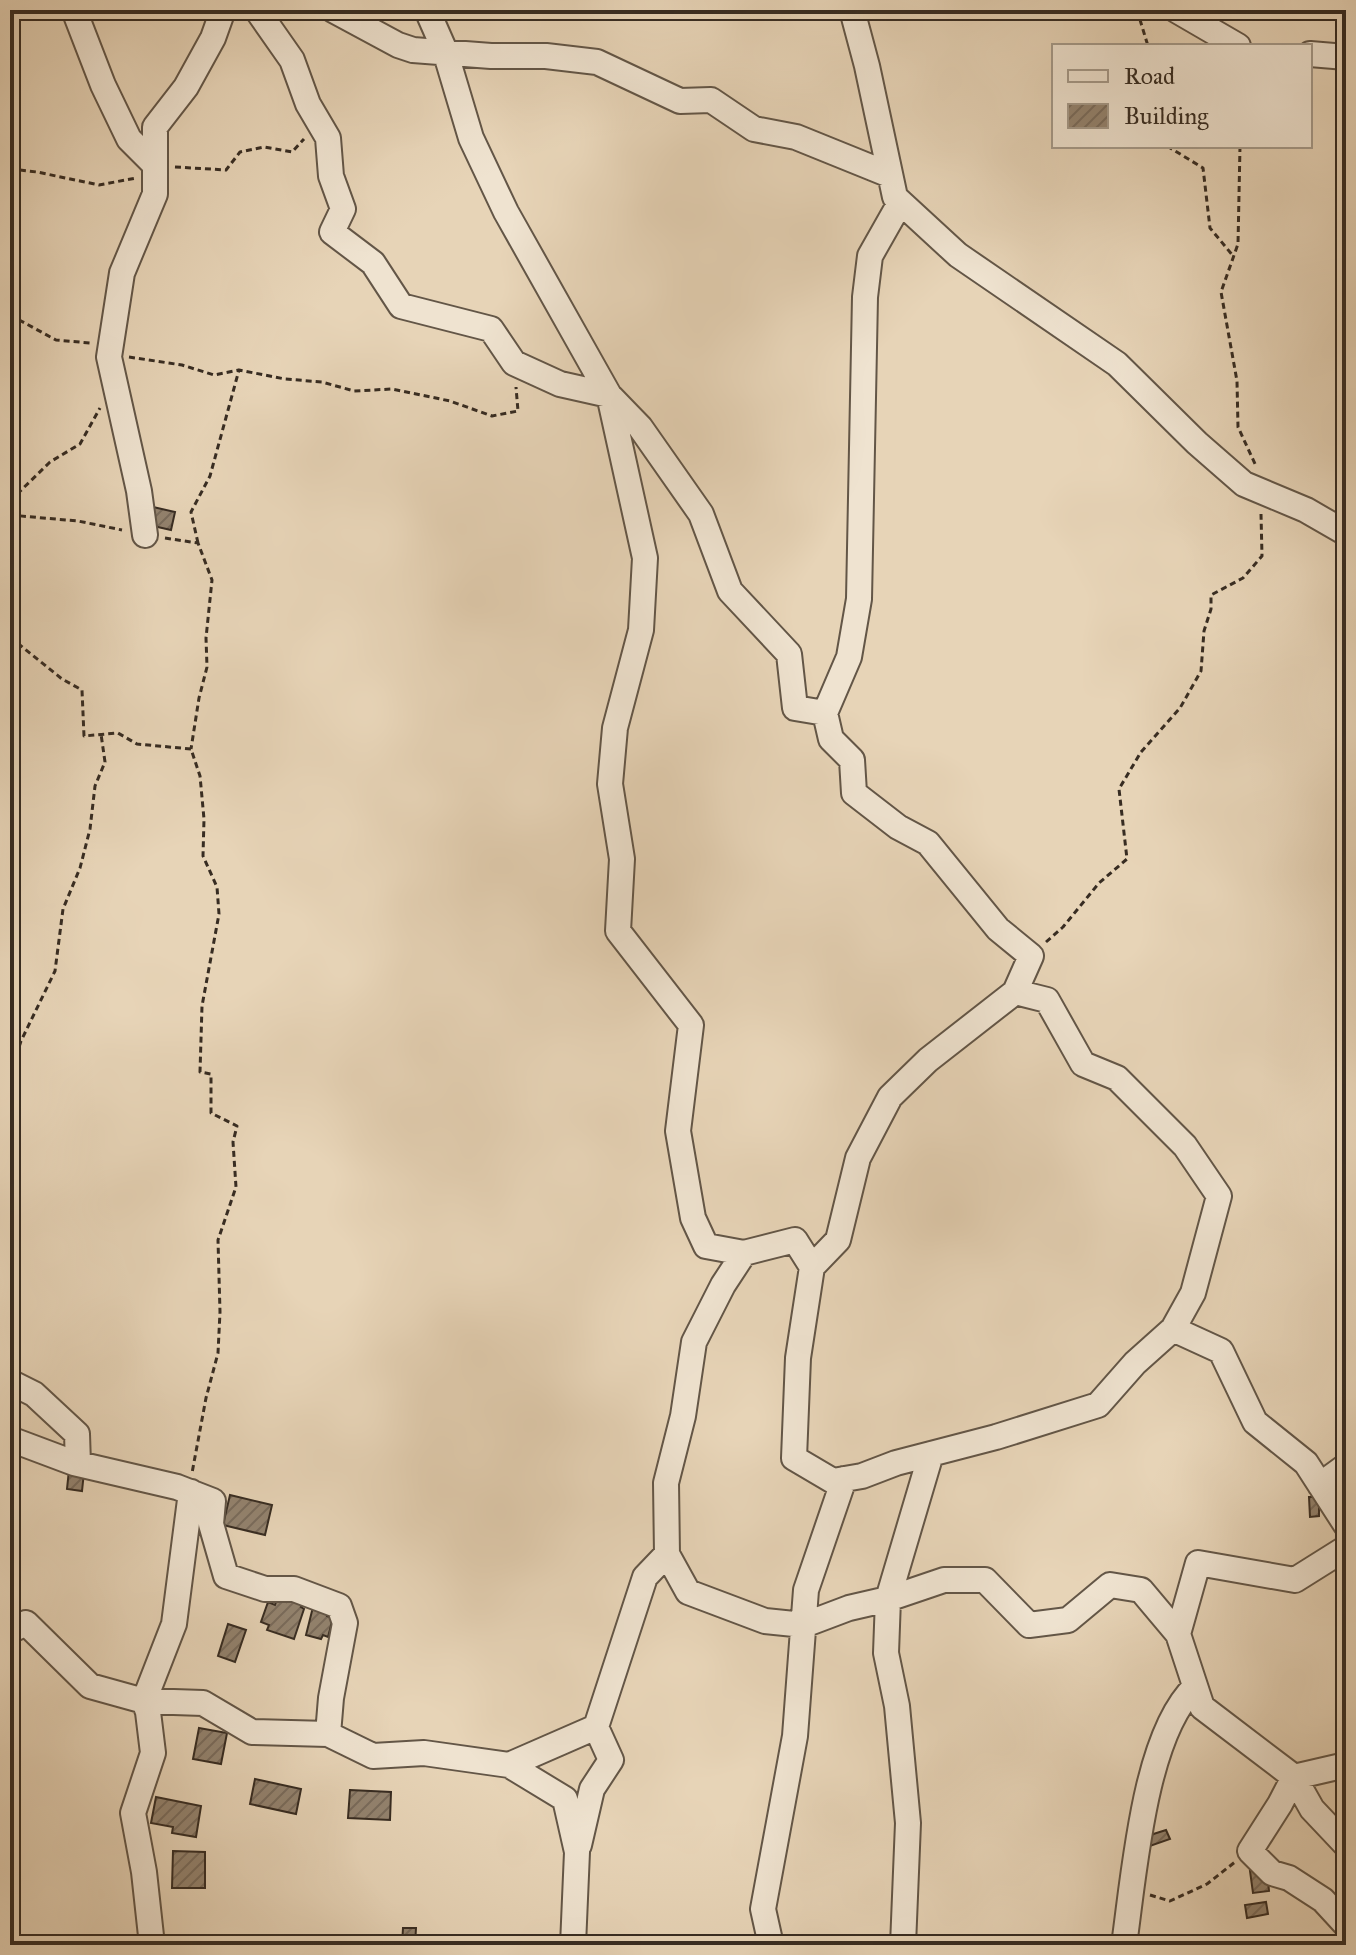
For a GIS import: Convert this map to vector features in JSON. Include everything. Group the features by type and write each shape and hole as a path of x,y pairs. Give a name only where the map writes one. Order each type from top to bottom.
{"street":[{"path":"74,10 103,85 129,139 155,165"},
{"path":"145,535 112,357 122,273 155,194 155,127 186,87 213,38 223,10"},
{"path":"333,10 413,50 491,56 546,56 597,62 680,101 711,100 754,129 796,137 890,175"},
{"path":"427,10 445,51 471,138 506,212 609,395 640,427 701,514 730,591 789,654 795,708 825,713"},
{"path":"852,10 895,197 900,203 958,255 1117,364 1197,443 1244,484 1306,510 1346,533"},
{"path":"1176,10 1235,44"},
{"path":"266,14 292,60 308,104 328,138 331,176 343,209 332,232 373,263 401,306 491,329 514,363 560,384 609,395"},
{"path":"1312,54 1346,57"},
{"path":"900,203 870,256 865,297 859,599 849,657 825,713 831,739 852,760 854,793 898,827 928,843 998,929 1031,956 1015,992 928,1060 890,1097 858,1158 838,1240 812,1267 798,1358 794,1458 833,1481 862,1476 1098,1405 1135,1363 1173,1329 1193,1293 1219,1196 1185,1146 1117,1078 1083,1064 1047,1000 1015,992"},
{"path":"609,395 645,558 641,630 615,728 610,784 622,859 618,931 691,1025 678,1131 693,1218 706,1246 744,1253 795,1240 812,1267"},
{"path":"744,1253 723,1285 694,1342 683,1416 666,1483 667,1554 688,1592 765,1621 804,1625 849,1608 944,1580 985,1580 1029,1625 1068,1620 1110,1585 1141,1590 1178,1634 1202,1707 1294,1777 1312,1809 1346,1845"},
{"path":"1173,1329 1221,1351 1255,1422 1306,1463 1346,1525"},
{"path":"10,1382 34,1394 77,1434 78,1464"},
{"path":"10,1439 78,1464 191,1492 213,1501 211,1524 226,1576 265,1589 294,1589 339,1606 345,1623 331,1698 328,1734"},
{"path":"903,1945 908,1823 897,1706 886,1653 888,1599 931,1454"},
{"path":"1320,1485 1346,1466"},
{"path":"771,1945 763,1909 795,1736 806,1590 844,1479"},
{"path":"152,1945 144,1872 133,1813 153,1753 144,1701 174,1624 191,1492"},
{"path":"1178,1634 1198,1563 1295,1580 1346,1548"},
{"path":"573,1945 577,1852 592,1789 611,1760 596,1727 645,1577 667,1554"},
{"path":"10,1631 26,1623 90,1686 144,1701 203,1703 252,1732 328,1734 373,1756 424,1753 509,1765 565,1799 577,1852"},
{"path":"1124,1945 1145,1801 1168,1726 1187,1694 1195,1687"},
{"path":"509,1765 596,1727"},
{"path":"1346,1765 1294,1777 1250,1851 1272,1873 1289,1878 1323,1900 1346,1925"}],"path":[{"path":"1137,10 1147,44"},
{"path":"10,169 99,185 140,178 155,165 226,170 240,152 264,147 292,152 305,138 322,127"},
{"path":"1170,148 1203,168 1210,228 1234,257"},
{"path":"1031,956 1063,927 1099,883 1127,859 1119,789 1141,752 1180,708 1201,671 1211,595 1243,578 1262,556 1261,514 1268,494 1238,427 1237,381 1221,292 1238,244 1240,148"},
{"path":"10,315 56,340 96,344 112,357 126,356 182,365 214,375 239,370 322,382 354,391 392,389 450,401 492,416 518,411 514,363"},
{"path":"10,501 50,462 80,444 112,357"},
{"path":"191,1492 194,1454 218,1353 218,1240 236,1187 233,1142 237,1126 211,1113 211,1074 200,1072 202,1006 219,914 217,887 203,856 200,776 191,749 207,667 206,638 212,580 198,543 191,512 210,476 239,370"},
{"path":"10,515 78,521 198,543"},
{"path":"10,637 62,679 82,690 84,736 118,733 137,744 191,749"},
{"path":"10,1075 21,1041 55,971 63,909 80,868 90,829 95,786 105,762 101,734"},
{"path":"1132,1887 1170,1901 1207,1884 1239,1859 1256,1857"}],"building":[{"path":"153,507 175,512 171,530 149,525"},
{"path":"69,1470 84,1472 82,1491 67,1489"},
{"path":"18,1481 19,1511 10,1511 10,1482"},
{"path":"230,1495 272,1505 265,1535 223,1525"},
{"path":"1309,1497 1319,1497 1319,1516 1310,1517"},
{"path":"277,1599 303,1604 294,1639 267,1630 269,1625 261,1622 268,1602 275,1605"},
{"path":"313,1607 328,1611 327,1616 333,1618 328,1637 323,1635 321,1639 306,1635"},
{"path":"228,1624 246,1630 235,1662 218,1656"},
{"path":"199,1728 227,1733 221,1764 193,1759"},
{"path":"255,1779 301,1789 296,1814 250,1804"},
{"path":"350,1790 391,1792 390,1820 348,1818"},
{"path":"156,1797 201,1806 196,1837 172,1833 173,1827 151,1823"},
{"path":"1166,1830 1170,1839 1147,1847 1144,1837"},
{"path":"173,1851 205,1852 205,1888 172,1888"},
{"path":"1267,1870 1269,1891 1253,1893 1250,1871"},
{"path":"1266,1902 1268,1914 1247,1918 1245,1905"},
{"path":"403,1928 416,1928 415,1945 402,1945"}]}
